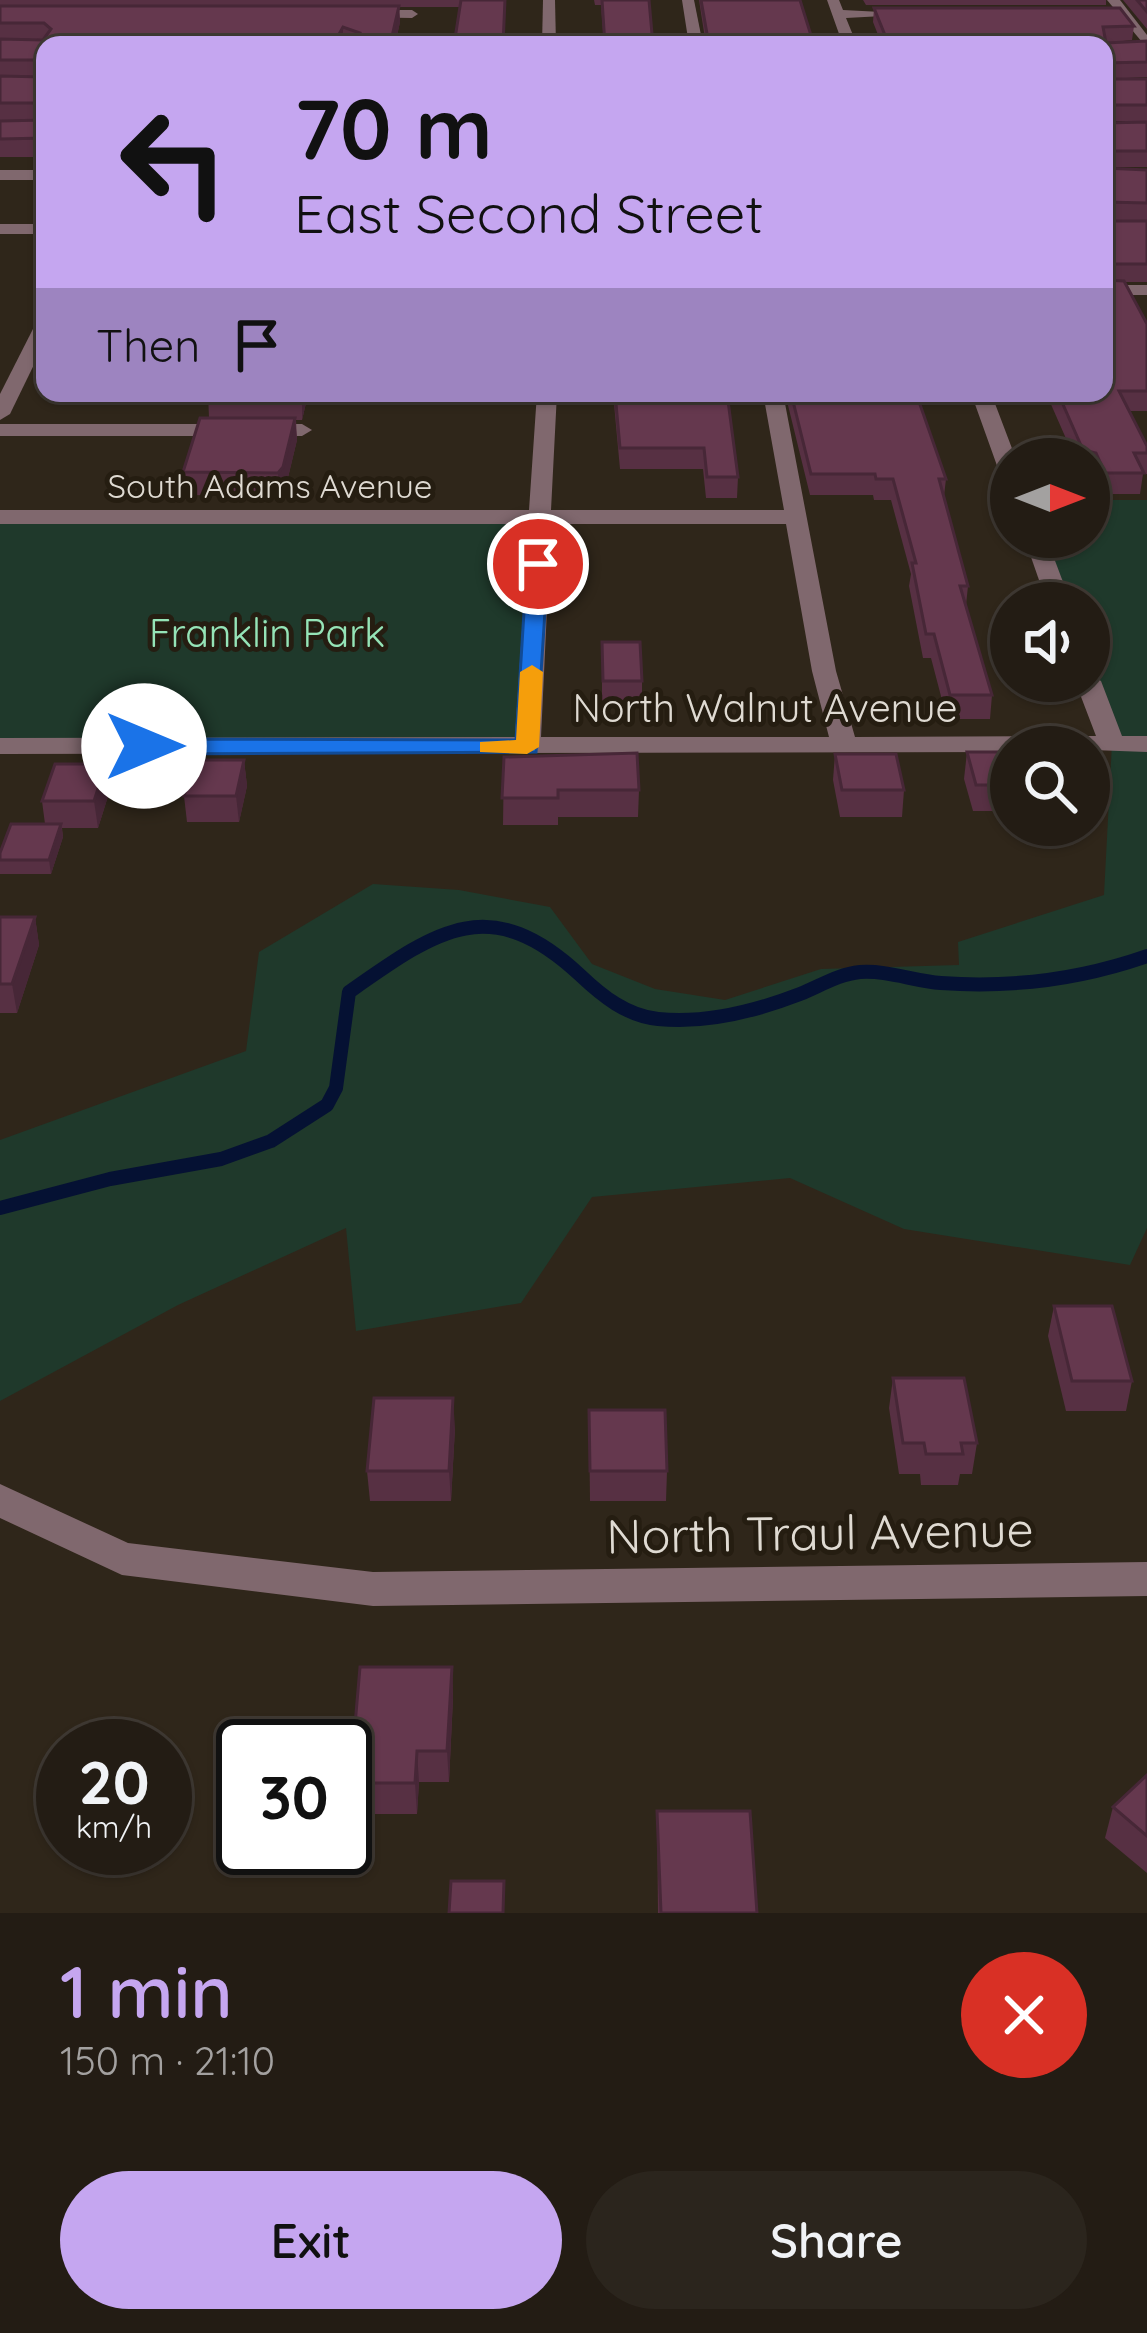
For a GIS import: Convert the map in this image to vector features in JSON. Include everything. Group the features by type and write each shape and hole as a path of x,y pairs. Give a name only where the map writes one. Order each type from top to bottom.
{"street":[{"path":"549,0 549,36"},
{"path":"688,0 694,36"},
{"path":"1113,0 1147,46 1126,49"},
{"path":"847,36 836,7 934,14"},
{"path":"340,14 412,15"},
{"path":"1100,14 1124,14"},
{"path":"0,175 36,175"},
{"path":"0,229 36,229"},
{"path":"0,352 36,352"},
{"path":"0,413 36,355"},
{"path":"527,747 547,402"},
{"path":"775,402 844,746"},
{"path":"984,402 998,438"},
{"path":"0,430 302,430"},
{"name":"South Adams Avenue","path":"0,517 796,518"},
{"path":"1096,702 1112,743"},
{"name":"North Walnut Avenue","path":"0,746 1147,743"},
{"name":"North Traul Avenue","path":"0,1500 122,1559 374,1589 1147,1579"}],"green space":[{"path":"1110,500 1147,500 1147,1228 1130,1265 904,1229 790,1178 592,1197 521,1303 356,1331 346,1228 178,1305 0,1401 0,1140 246,1051 259,952 373,884 459,890 550,907 592,964 655,989 725,1000 821,969 959,965 958,942 1104,895 1112,743 1110,726 1106,726 1097,702 1110,702 1110,582 1051,582 1043,558 1110,558"},
{"name":"Franklin Park","path":"0,517 541,518 527,747 0,746"}],"building":[{"path":"461,0 505,0 503,36 455,36"},
{"path":"602,0 649,0 652,36 604,36"},
{"path":"701,0 800,0 811,36 707,36"},
{"path":"0,6 399,6 392,36 359,36 343,27 338,36 46,36 51,29 44,23 0,23"},
{"path":"874,8 1120,8 1134,26 1103,27 1105,36 885,36"},
{"path":"0,39 36,40 36,60 0,60"},
{"path":"1147,41 1147,62 1113,63 1113,43"},
{"path":"0,76 36,77 36,103 0,103"},
{"path":"1113,79 1147,79 1147,105 1113,105"},
{"path":"36,120 36,138 0,139 0,121"},
{"path":"1147,122 1147,151 1113,151 1113,123"},
{"path":"1113,168 1147,170 1147,203 1113,202"},
{"path":"1113,221 1147,221 1147,264 1113,264"},
{"path":"1113,280 1124,281 1147,324 1147,391 1119,391 1147,446 1147,453 1134,453 1144,473 1110,473 1110,438 1078,438 1062,402 1113,402"},
{"path":"616,402 728,402 738,477 707,477 704,448 620,448"},
{"path":"793,402 919,402 946,479 939,479 968,586 960,586 990,695 950,695 934,634 926,634 912,563 916,563 893,479 876,479 875,474 811,474"},
{"path":"200,418 295,418 283,467 278,473 183,472"},
{"path":"602,642 640,642 642,681 603,681"},
{"path":"967,752 990,752 990,785 976,785"},
{"path":"637,753 639,790 558,790 558,798 502,798 504,757"},
{"path":"835,754 896,754 904,790 842,790"},
{"path":"194,760 244,760 236,796 184,796"},
{"path":"55,764 106,764 94,801 42,801"},
{"path":"11,824 61,824 49,860 0,860"},
{"path":"0,917 35,917 12,984 0,984"},
{"path":"1054,1306 1112,1306 1132,1381 1072,1381"},
{"path":"893,1378 964,1378 977,1443 961,1443 963,1454 926,1454 924,1443 903,1443"},
{"path":"374,1398 453,1398 449,1471 367,1471"},
{"path":"589,1410 665,1410 667,1471 590,1471"},
{"path":"360,1667 452,1667 447,1751 417,1751 415,1783 372,1783 372,1719 356,1719"},
{"path":"1147,1775 1147,1836 1113,1807"},
{"path":"657,1811 750,1811 757,1913 661,1913"},
{"path":"451,1881 504,1881 503,1913 449,1913"}],"waterway":[{"path":"0,1208 110,1179 221,1159 271,1141 327,1105 336,1088 349,992 410,951 464,929 491,927 518,933 548,949 625,1009 676,1020 748,1011 860,972 941,983 1019,983 1097,971 1147,956"}],"slow traffic":[{"path":"489,747 527,747 532,672"}],"route":[{"path":"144,746 527,747 538,564"}]}
